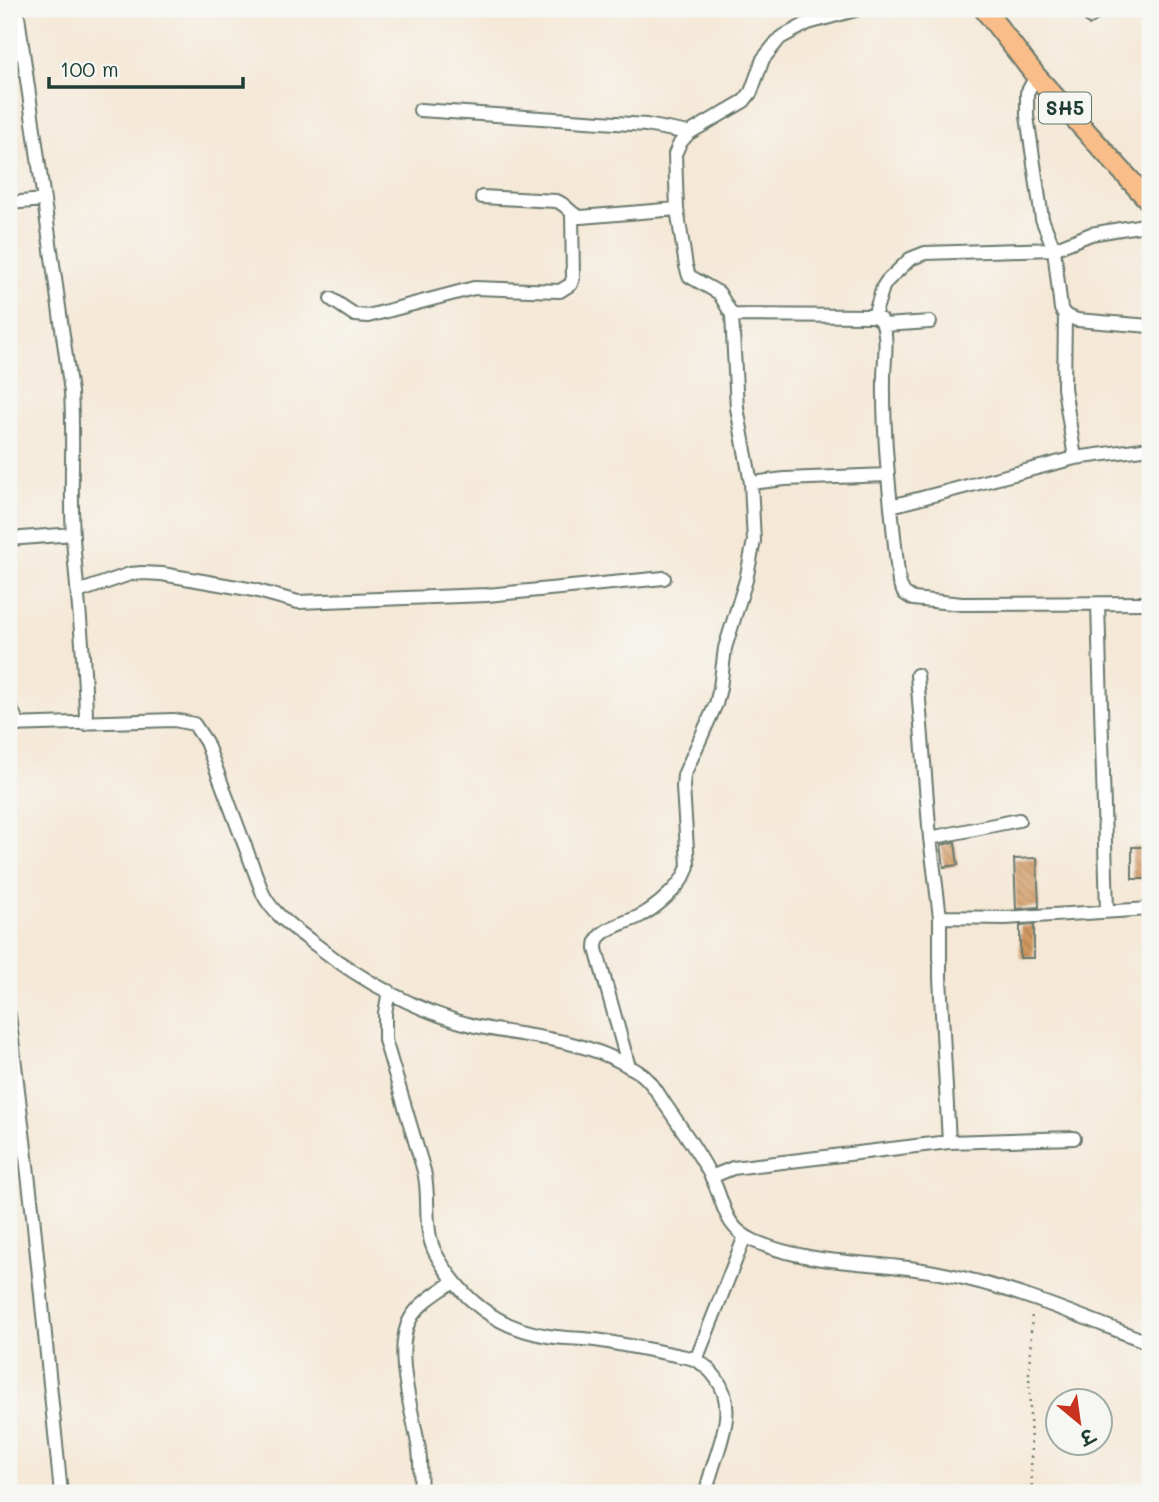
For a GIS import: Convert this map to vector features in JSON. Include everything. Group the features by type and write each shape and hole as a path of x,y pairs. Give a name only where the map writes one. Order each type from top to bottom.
{"main road":[{"name":"SH5","path":"984,9 1036,76 1150,202"}],"street":[{"path":"16,9 71,392 74,442 73,534 85,669 86,724"},
{"path":"629,1067 596,949 596,940 605,931 650,910 687,874 684,775 716,704 725,648 746,580 754,541 751,483 737,408 733,315 719,293 690,276 686,266 677,209 676,154 680,143 689,133 744,101 751,92 763,59 780,38 808,23 859,9"},
{"path":"9,55 22,51"},
{"path":"1036,76 1027,93 1026,103 1042,219 1054,249 1061,309 1065,315 1077,320 1150,326"},
{"path":"420,110 646,125 689,133"},
{"path":"482,197 556,201 581,217 677,209"},
{"path":"9,203 44,200"},
{"path":"331,299 355,316 368,316 474,288 566,288 573,278 572,213"},
{"path":"1150,224 1091,234 1054,249 917,255 883,287 879,321 888,475 899,583 904,593 913,599 962,604 1150,603"},
{"path":"733,315 930,322"},
{"path":"1065,315 1064,388 1075,458"},
{"path":"891,506 1075,458 1150,448"},
{"path":"751,483 888,475"},
{"path":"9,539 73,534"},
{"path":"78,592 131,574 142,573 254,590 298,602 486,595 664,578"},
{"path":"1098,604 1107,911"},
{"path":"917,675 930,838 940,917 940,978 949,1142"},
{"path":"9,705 14,725 174,720 194,724 206,742 216,766 267,902 281,918 388,992 437,1014 462,1022 582,1046 645,1077 711,1177 728,1220 745,1236 773,1249 801,1257 844,1264 937,1272 1033,1298 1150,1343"},
{"path":"930,838 1019,820"},
{"path":"940,917 1005,918 1150,909"},
{"path":"388,992 385,1026 387,1050 424,1171 432,1245 454,1281 479,1307 513,1328 548,1336 600,1340 704,1364 719,1381 727,1406 726,1423 706,1493"},
{"path":"9,1015 33,1216 61,1493"},
{"path":"711,1177 733,1168 949,1142 1074,1138"},
{"path":"696,1360 745,1236"},
{"path":"421,1493 419,1448 405,1382 406,1335 408,1324 420,1306 454,1281"}],"path":[{"path":"1032,1493 1029,1372 1033,1298"}],"building":[{"path":"1088,9 1114,9 1089,26 1080,14"},
{"path":"955,842 958,865 944,867 941,845"},
{"path":"1132,847 1150,847 1150,879 1132,879"},
{"path":"1037,858 1039,907 1016,909 1014,859"},
{"path":"1034,925 1034,958 1020,958 1020,926"}]}
